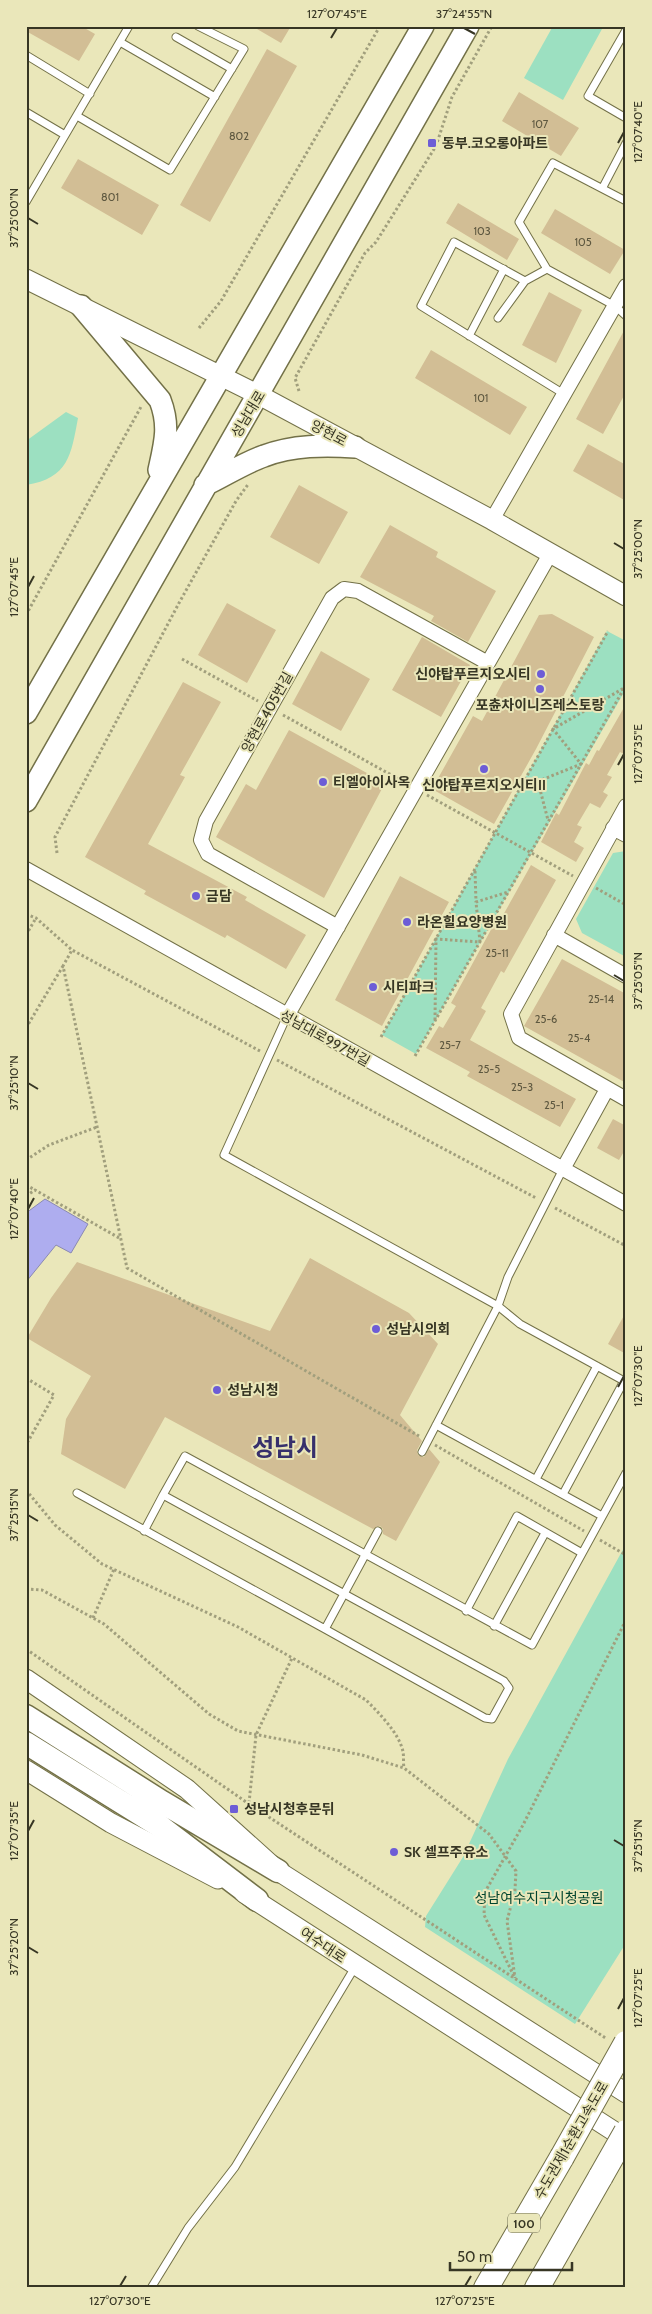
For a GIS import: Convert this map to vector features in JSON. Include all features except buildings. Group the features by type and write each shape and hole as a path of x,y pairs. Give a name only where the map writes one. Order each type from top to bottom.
{"highway":[{"path":"26,1716 162,1802 278,1871"},
{"name":"여수대로","path":"26,1743 160,1827 257,1900"},
{"name":"수도권제1순환고속도로","path":"486,2288 562,2157 620,2044"},
{"path":"537,2288 626,2132"}],"main road":[{"path":"26,713 423,26"},
{"name":"성남대로","path":"26,801 93,687 205,485 259,395 468,26"},
{"name":"양현로","path":"26,279 222,375 492,520 626,596"},
{"path":"81,306 160,400 165,412 167,434 156,489"},
{"path":"205,485 264,456 282,451 329,445 355,447"},
{"path":"26,1679 187,1789 278,1871 626,2092"},
{"path":"26,1770 111,1823 257,1900"},
{"name":"여수대로","path":"257,1900 356,1966 626,2139"}],"street":[{"path":"492,520 626,286"},
{"path":"287,1016 550,554"},
{"name":"양현로405번길","path":"338,928 208,854 201,840 206,821 269,708 332,598 344,589 358,591 488,663"},
{"path":"626,806 511,1014 519,1038 626,1099"},
{"path":"613,828 626,835"},
{"name":"성남대로997번길","path":"26,869 626,1204"},
{"path":"554,935 626,976"},
{"path":"563,1169 607,1088"}],"lane":[{"path":"26,202 129,26"},
{"path":"77,116 170,170 244,49 198,26"},
{"path":"626,30 588,96 626,118"},
{"path":"176,37 232,69"},
{"path":"120,42 214,97"},
{"path":"26,55 90,94"},
{"path":"26,112 65,135"},
{"path":"603,187 626,143"},
{"path":"626,201 603,187 552,162 519,222 546,269 614,306 626,316"},
{"path":"525,281 454,242 421,306 564,394"},
{"path":"498,318 525,281 546,269"},
{"path":"469,336 504,270"},
{"path":"287,1016 224,1155 498,1306 520,1324 625,1382 563,1494"},
{"path":"422,1452 498,1306 508,1277 563,1169"},
{"path":"536,1479 597,1366"},
{"path":"436,1425 602,1516"},
{"path":"144,1531 185,1456 466,1611 532,1645 626,1473"},
{"path":"77,1493 485,1718 492,1719 509,1688 504,1681 163,1495"},
{"path":"466,1611 517,1516 582,1553"},
{"path":"325,1629 378,1531"},
{"path":"494,1626 545,1533"},
{"path":"151,2288 188,2228 235,2168 356,1966"}],"path":[{"path":"199,328 221,301 380,26"},
{"path":"298,391 294,378 365,253 376,242 436,146 452,97 492,26"},
{"path":"26,615 143,404"},
{"path":"57,853 55,837 189,586 236,501 251,481"},
{"path":"381,1037 608,631"},
{"path":"182,659 626,905"},
{"path":"553,729 625,686"},
{"path":"415,1056 625,686"},
{"path":"553,729 581,764"},
{"path":"519,789 581,764"},
{"path":"538,782 548,821"},
{"path":"475,868 480,942"},
{"path":"476,902 508,892"},
{"path":"26,914 36,918 72,950 626,1246"},
{"path":"26,935 36,918"},
{"path":"436,939 480,942"},
{"path":"435,1022 436,939"},
{"path":"26,1028 72,950"},
{"path":"63,966 127,1268 626,1554"},
{"path":"26,1160 49,1145 97,1127"},
{"path":"26,1185 121,1239"},
{"path":"26,1196 35,1190"},
{"path":"26,1378 54,1395 26,1445"},
{"path":"26,1490 55,1525 102,1564 238,1627 366,1700 383,1717 396,1737 403,1751 404,1768"},
{"path":"93,1618 114,1570"},
{"path":"26,1589 42,1590 104,1624 209,1714 238,1731 362,1755 404,1768 489,1834 516,1871 515,1890 506,1921 515,1978"},
{"path":"515,1978 484,1915 485,1892 506,1858 626,1620"},
{"path":"26,1649 249,1804 515,1978 620,2044"},
{"path":"249,1804 256,1735 292,1658"}],"green space":[{"path":"553,26 596,26 602,29 563,100 524,78"},
{"path":"66,412 78,418 73,443 66,463 51,477 26,485 26,441"},
{"path":"607,631 626,641 626,689 416,1054 382,1035"},
{"path":"626,851 626,957 582,933 576,919 613,853"},
{"name":"성남여수지구시청공원","path":"626,1544 626,1943 575,2024 425,1927 426,1916 463,1857 508,1759"}],"water":[{"path":"45,1199 88,1224 71,1253 56,1245 26,1282 26,1213"}],"place":[{"name":"동부.코오롱아파트","path":"432,143"},
{"name":"신야탑푸르지오시티","path":"541,674"},
{"name":"포츈차이니즈레스토랑","path":"540,689"},
{"name":"신야탑푸르지오시티II","path":"484,769"},
{"name":"티엘아이사옥","path":"323,782"},
{"name":"금담","path":"196,896"},
{"name":"라온힐요양병원","path":"407,922"},
{"name":"시티파크","path":"373,987"},
{"name":"성남시의회","path":"376,1329"},
{"name":"성남시청","path":"217,1390"},
{"name":"성남시청후문뒤","path":"234,1809"},
{"name":"SK 셀프주유소","path":"394,1852"}],"district":[{"name":"성남시","path":"285,1447"}]}
